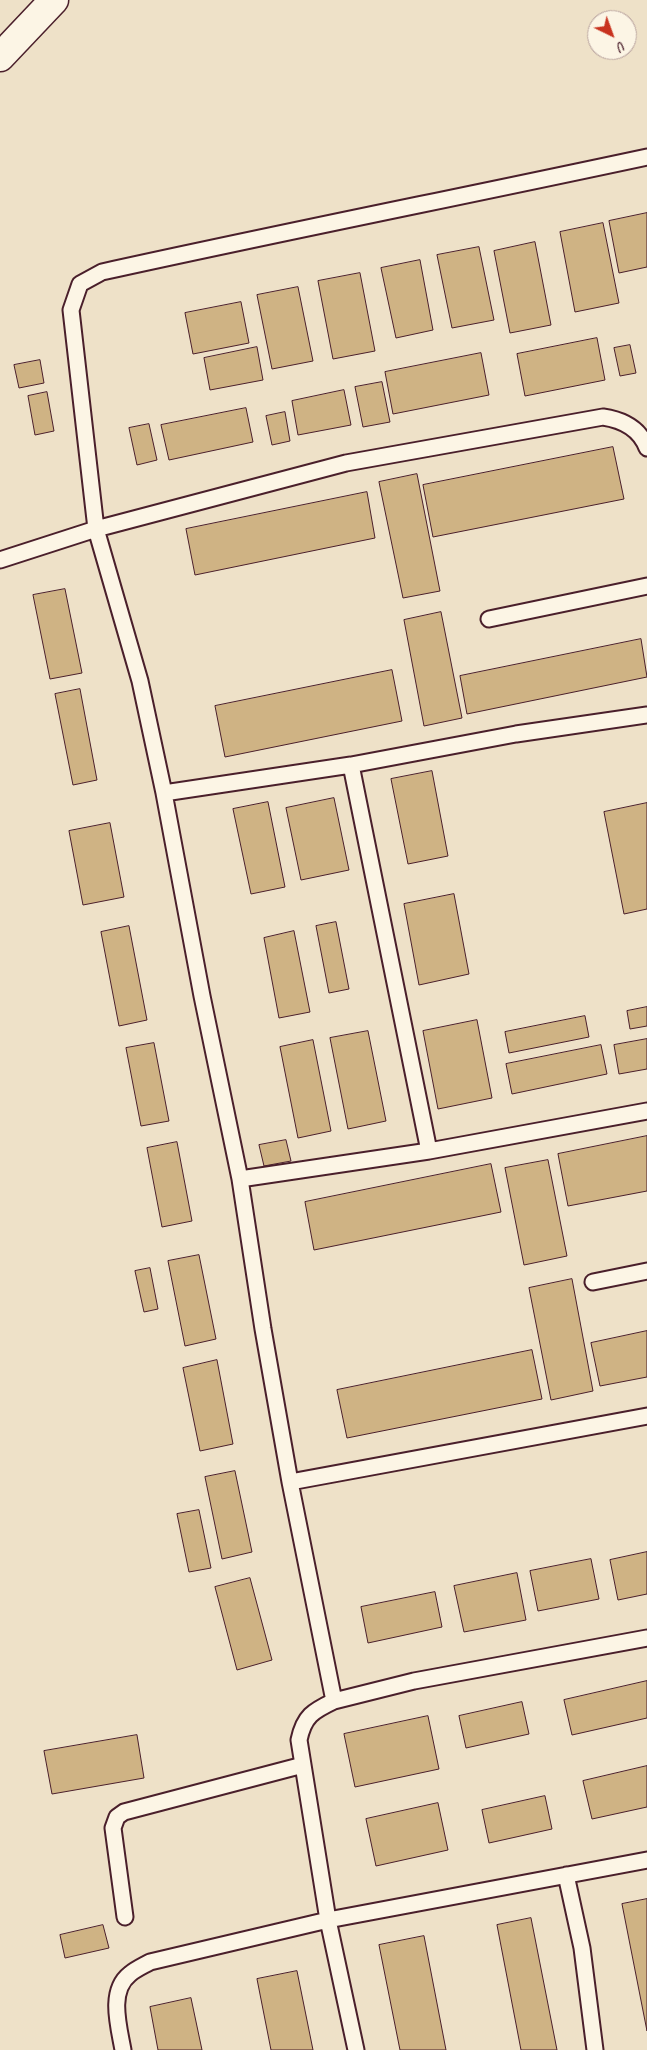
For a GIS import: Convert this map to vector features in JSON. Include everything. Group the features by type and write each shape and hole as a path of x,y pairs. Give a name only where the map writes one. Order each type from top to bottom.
{"street":[{"path":"0,57 54,0"}],"lane":[{"path":"334,1701 290,1482 263,1329 240,1179 202,996 164,793 140,681 96,529 70,310 80,284 102,272 273,234 647,157"},
{"path":"0,560 96,529 346,463 603,417 618,419 632,427 647,448"},
{"path":"489,619 647,586"},
{"path":"164,793 351,765 516,734 647,715"},
{"path":"351,765 429,1151"},
{"path":"240,1179 429,1151 647,1111"},
{"path":"593,1282 647,1271"},
{"path":"290,1482 647,1416"},
{"path":"356,2050 328,1920 299,1740 302,1726 314,1710 334,1701 414,1681 647,1638"},
{"path":"124,1917 113,1828 117,1818 124,1812 303,1765"},
{"path":"123,2050 116,2013 118,1992 128,1975 150,1962 328,1920 647,1860"},
{"path":"566,1875 582,1948 595,2050"}],"building":[{"path":"647,213 647,267 619,273 609,221"},
{"path":"603,223 619,303 575,312 560,232"},
{"path":"535,242 551,325 510,333 494,251"},
{"path":"479,247 494,320 452,328 437,255"},
{"path":"420,260 433,330 396,338 381,268"},
{"path":"360,273 375,351 333,359 318,281"},
{"path":"298,287 313,361 272,369 257,295"},
{"path":"241,302 249,343 193,354 185,313"},
{"path":"597,338 605,380 525,396 517,354"},
{"path":"630,345 636,373 620,376 614,348"},
{"path":"257,347 263,380 210,390 204,358"},
{"path":"481,353 489,395 393,414 385,372"},
{"path":"40,360 44,383 19,388 14,365"},
{"path":"382,382 390,422 363,427 355,387"},
{"path":"344,390 351,425 298,435 292,401"},
{"path":"47,392 54,431 35,435 28,396"},
{"path":"246,408 253,442 169,460 161,425"},
{"path":"285,412 290,441 272,445 266,416"},
{"path":"149,424 157,460 137,465 129,428"},
{"path":"613,447 624,499 433,537 423,485"},
{"path":"417,474 440,591 403,598 379,482"},
{"path":"367,492 375,538 195,575 186,529"},
{"path":"65,589 82,673 50,679 33,595"},
{"path":"441,612 462,718 424,726 404,620"},
{"path":"641,639 647,677 467,714 460,676"},
{"path":"392,670 402,721 225,757 215,706"},
{"path":"80,689 97,780 73,785 55,694"},
{"path":"432,771 448,856 408,864 391,779"},
{"path":"334,798 349,870 301,880 286,808"},
{"path":"268,802 285,887 251,894 233,809"},
{"path":"647,803 647,909 624,914 604,812"},
{"path":"110,823 124,897 83,905 69,831"},
{"path":"454,894 469,974 419,985 404,904"},
{"path":"336,922 349,989 329,993 316,926"},
{"path":"129,926 147,1020 119,1026 101,932"},
{"path":"294,931 310,1012 279,1018 264,938"},
{"path":"647,1007 647,1026 630,1029 627,1011"},
{"path":"585,1016 589,1037 509,1053 505,1032"},
{"path":"477,1020 492,1098 438,1109 423,1031"},
{"path":"368,1031 386,1121 348,1129 330,1038"},
{"path":"647,1039 647,1069 619,1074 614,1045"},
{"path":"313,1040 331,1131 298,1138 280,1047"},
{"path":"154,1043 169,1121 141,1126 126,1048"},
{"path":"601,1045 607,1074 512,1094 506,1064"},
{"path":"647,1136 647,1191 568,1206 558,1154"},
{"path":"286,1140 291,1161 264,1166 259,1145"},
{"path":"177,1142 192,1221 162,1227 147,1148"},
{"path":"548,1160 567,1256 524,1265 505,1168"},
{"path":"491,1164 501,1212 314,1250 305,1202"},
{"path":"199,1255 216,1339 185,1346 168,1261"},
{"path":"150,1268 158,1309 144,1312 135,1271"},
{"path":"572,1279 593,1391 551,1400 529,1288"},
{"path":"647,1331 647,1377 600,1386 591,1343"},
{"path":"532,1350 542,1399 347,1438 337,1390"},
{"path":"217,1360 233,1444 200,1451 183,1368"},
{"path":"235,1471 252,1552 222,1559 205,1477"},
{"path":"199,1510 211,1568 189,1572 177,1514"},
{"path":"647,1552 647,1594 618,1600 610,1560"},
{"path":"591,1559 599,1599 538,1611 530,1571"},
{"path":"517,1573 526,1620 464,1632 454,1586"},
{"path":"250,1578 272,1660 237,1670 215,1587"},
{"path":"435,1592 442,1627 368,1643 361,1607"},
{"path":"647,1681 647,1718 572,1735 564,1700"},
{"path":"522,1702 529,1734 466,1748 459,1716"},
{"path":"428,1716 439,1769 355,1787 344,1734"},
{"path":"137,1735 144,1778 52,1794 44,1751"},
{"path":"647,1766 647,1807 592,1819 583,1781"},
{"path":"545,1796 552,1829 489,1843 482,1810"},
{"path":"438,1803 448,1850 376,1866 366,1819"},
{"path":"647,1899 647,2031 622,1904"},
{"path":"531,1918 557,2050 521,2050 497,1925"},
{"path":"103,1925 109,1948 65,1958 60,1935"},
{"path":"424,1936 446,2050 400,2050 379,1945"},
{"path":"297,1971 313,2050 271,2050 257,1979"},
{"path":"191,1998 202,2050 158,2050 150,2007"}]}
